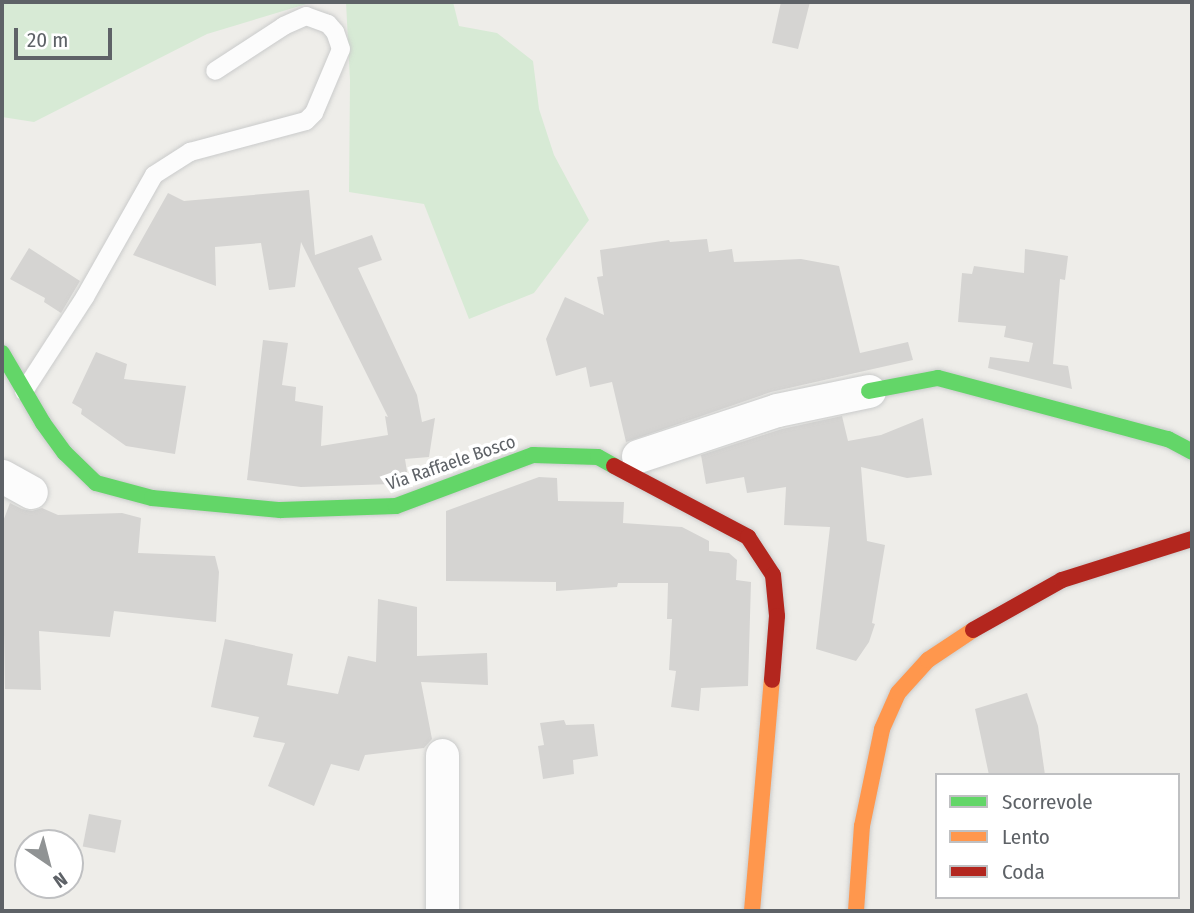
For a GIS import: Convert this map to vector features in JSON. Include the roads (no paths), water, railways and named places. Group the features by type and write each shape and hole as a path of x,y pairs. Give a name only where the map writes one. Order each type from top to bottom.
{"street":[{"name":"Via Raffaele Bosco","path":"2,353 65,453 96,483 152,498 279,510 396,506 533,455 598,457 748,537 773,575 777,616 752,911"},
{"path":"638,456 777,410 938,379 1049,405 1168,439 1192,452"},
{"path":"2,476 30,492"},
{"path":"856,911 862,826 882,729 898,693 928,660 998,614 1062,580 1192,539"},
{"path":"442,755 442,911"}],"lane":[{"path":"24,391 85,297 154,174 190,152 306,121 314,113 341,49 328,24 306,16 284,26 215,71"}]}
